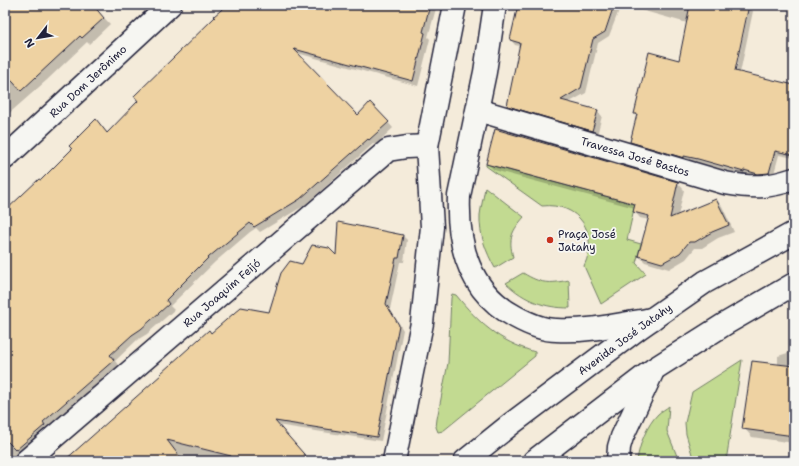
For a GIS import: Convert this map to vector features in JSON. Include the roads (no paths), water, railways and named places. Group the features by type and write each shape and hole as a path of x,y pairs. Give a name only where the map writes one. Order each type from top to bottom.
{"main road":[{"name":"Rua Dom Jerônimo","path":"5,158 170,5"},
{"path":"394,461 422,323 432,227 427,146 456,5"},
{"path":"494,5 485,72 459,196 458,217 461,241 469,267 478,285 488,298 503,310 527,323 555,330 592,328 652,319"},
{"name":"Travessa José Bastos","path":"478,110 725,184 747,187 773,186 794,179"},
{"name":"Rua Joaquim Feijó","path":"26,461 388,150 427,146"},
{"name":"Avenida José Jatahy","path":"465,461 511,424 652,319 705,282 794,233"},
{"path":"534,461 654,370 725,324 794,284"},
{"path":"618,461 619,447 622,437 654,370"}],"place":[{"name":"Praça José Jatahy","path":"550,240"}]}
